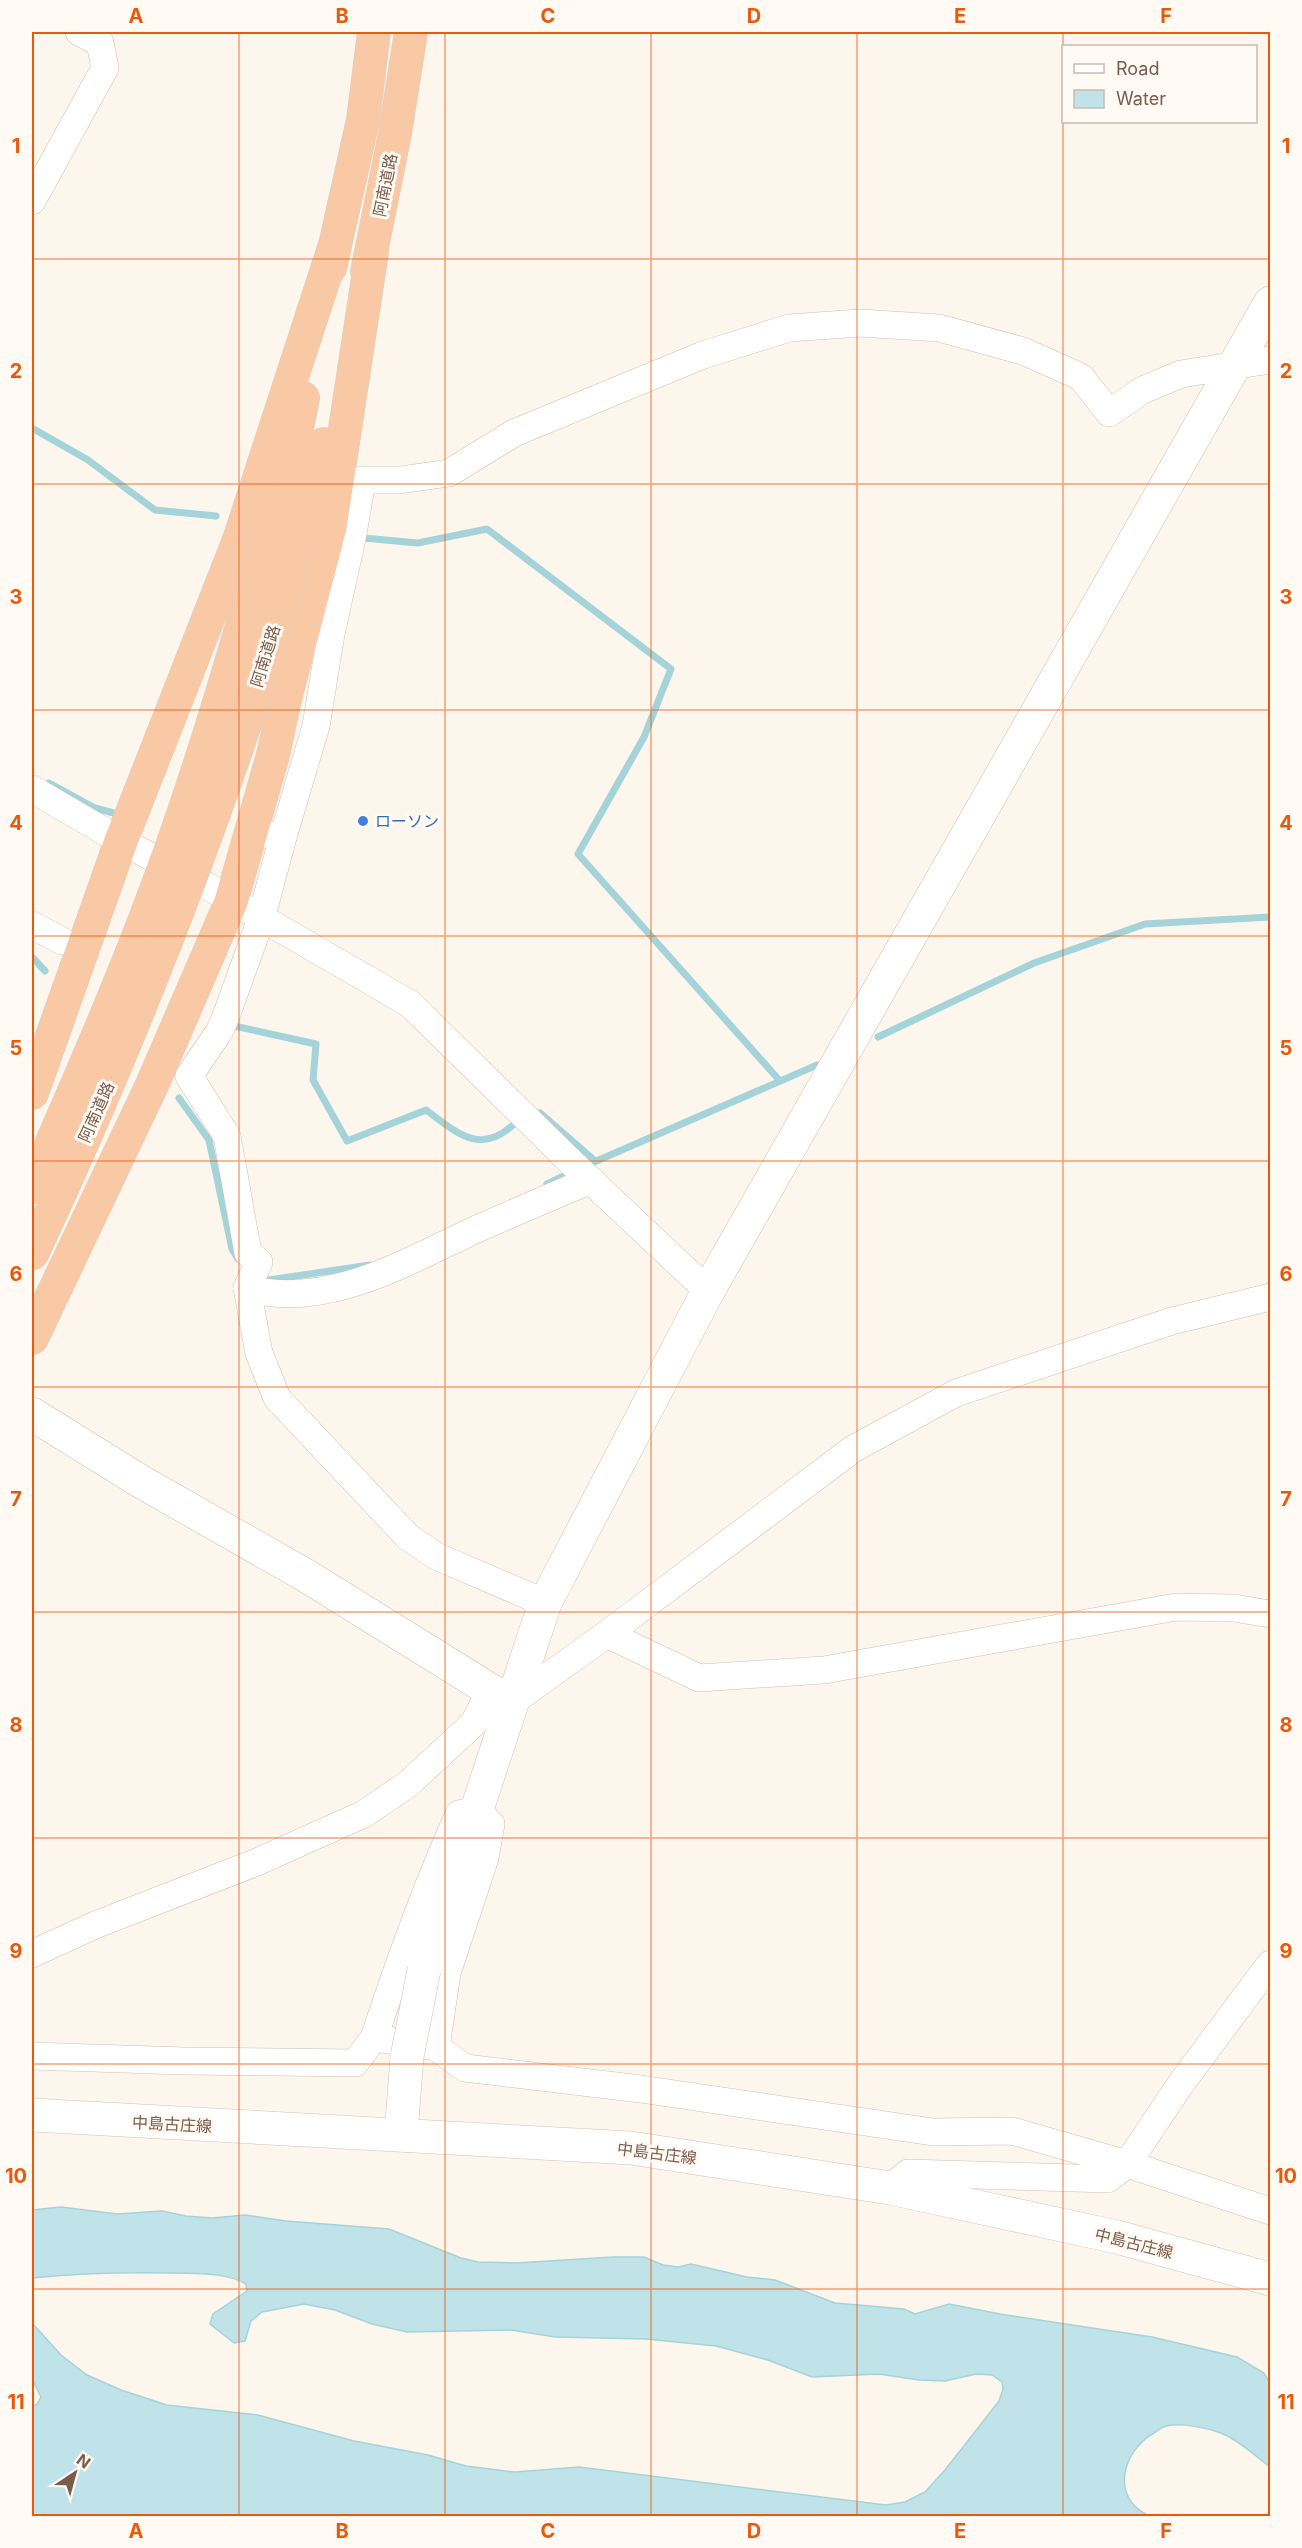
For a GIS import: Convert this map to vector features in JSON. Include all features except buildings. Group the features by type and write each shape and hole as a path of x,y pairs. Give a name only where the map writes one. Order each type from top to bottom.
{"highway":[{"name":"阿南道路","path":"32,1254 112,1076 171,930 241,734 282,545 293,447 363,120 374,32"},
{"name":"阿南道路","path":"32,1188 146,918 211,731 282,545 372,252 395,133 411,32"},
{"path":"32,1093 121,841 239,540 334,248"},
{"path":"32,1338 147,1095 231,902 273,755 285,699 330,526 372,252"}],"street":[{"path":"32,201 105,68 99,43 79,32"},
{"path":"421,2052 424,1970 477,1810 501,1696 545,1603 708,1291 1270,303"},
{"path":"545,1603 436,1556 408,1537 277,1398 260,1353 251,1278 259,1262 248,1253 227,1136 189,1076 222,1026 261,919 316,726 331,634 353,534 362,480 400,480 449,472 514,433 703,355 789,328 860,323 939,328 1023,351 1081,377 1109,413 1143,390 1181,374 1232,368 1270,360"},
{"path":"32,789 410,1004 708,1291"},
{"path":"250,832 284,837"},
{"path":"32,925 62,941"},
{"path":"251,1278 268,1294 349,1286 583,1173"},
{"path":"32,1954 95,1924 257,1862 364,1814 408,1784 501,1696 607,1634 852,1449 956,1393 1172,1321 1270,1297"},
{"path":"32,1414 140,1481 305,1575 501,1696"},
{"path":"607,1634 699,1678 824,1670 1176,1607 1234,1608 1270,1614"},
{"path":"32,2056 355,2063 374,2038 400,1961 459,1814 477,1810"},
{"path":"401,2134 421,2052 485,1858 491,1824 477,1810"},
{"path":"890,2188 908,2173 1108,2179 1127,2164 1180,2085 1270,1964"},
{"path":"374,2038 465,2068 641,2089 933,2132 1012,2131 1127,2164 1270,2211"},
{"name":"中島古庄線","path":"32,2115 631,2148 890,2188 1117,2237 1270,2279"}],"water":[{"path":"61,2207 117,2214 162,2211 212,2218 245,2215 286,2221 389,2229 461,2258 478,2262 516,2263 644,2257 663,2265 678,2267 691,2264 747,2277 775,2280 835,2303 904,2309 915,2314 949,2304 1152,2337 1237,2357 1264,2373 1270,2383 1270,2467 1221,2433 1194,2426 1172,2425 1161,2428 1143,2441 1128,2463 1125,2475 1125,2487 1129,2499 1137,2508 1150,2516 32,2516 32,2407 41,2397 32,2379 32,2323 61,2355 87,2375 121,2390 167,2405 258,2415 354,2441 428,2455 466,2466 515,2472 579,2467 886,2505 905,2502 925,2492 999,2401 1003,2389 1002,2382 992,2375 976,2374 945,2381 879,2374 812,2377 768,2360 716,2346 646,2339 555,2337 511,2330 407,2332 372,2324 335,2310 304,2304 262,2312 251,2321 245,2341 234,2343 210,2324 213,2314 247,2291 246,2284 229,2277 211,2274 120,2273 32,2278 32,2210"}],"waterway":[{"path":"32,428 88,460 155,510 216,516"},
{"path":"363,538 418,543 487,529 671,669 644,737 578,854 780,1081"},
{"path":"49,783 95,808 121,815"},
{"path":"878,1037 1034,963 1145,924 1270,917"},
{"path":"32,957 45,971"},
{"path":"230,1025 316,1044 313,1080 347,1141 426,1110 459,1133 479,1140 490,1139 502,1134 514,1124"},
{"path":"585,1166 817,1065"},
{"path":"179,1098 209,1140 232,1249 238,1259"},
{"path":"540,1113 595,1161"},
{"path":"547,1184 572,1172"},
{"path":"269,1280 370,1265"}],"place":[{"name":"ローソン","path":"363,821"}]}
